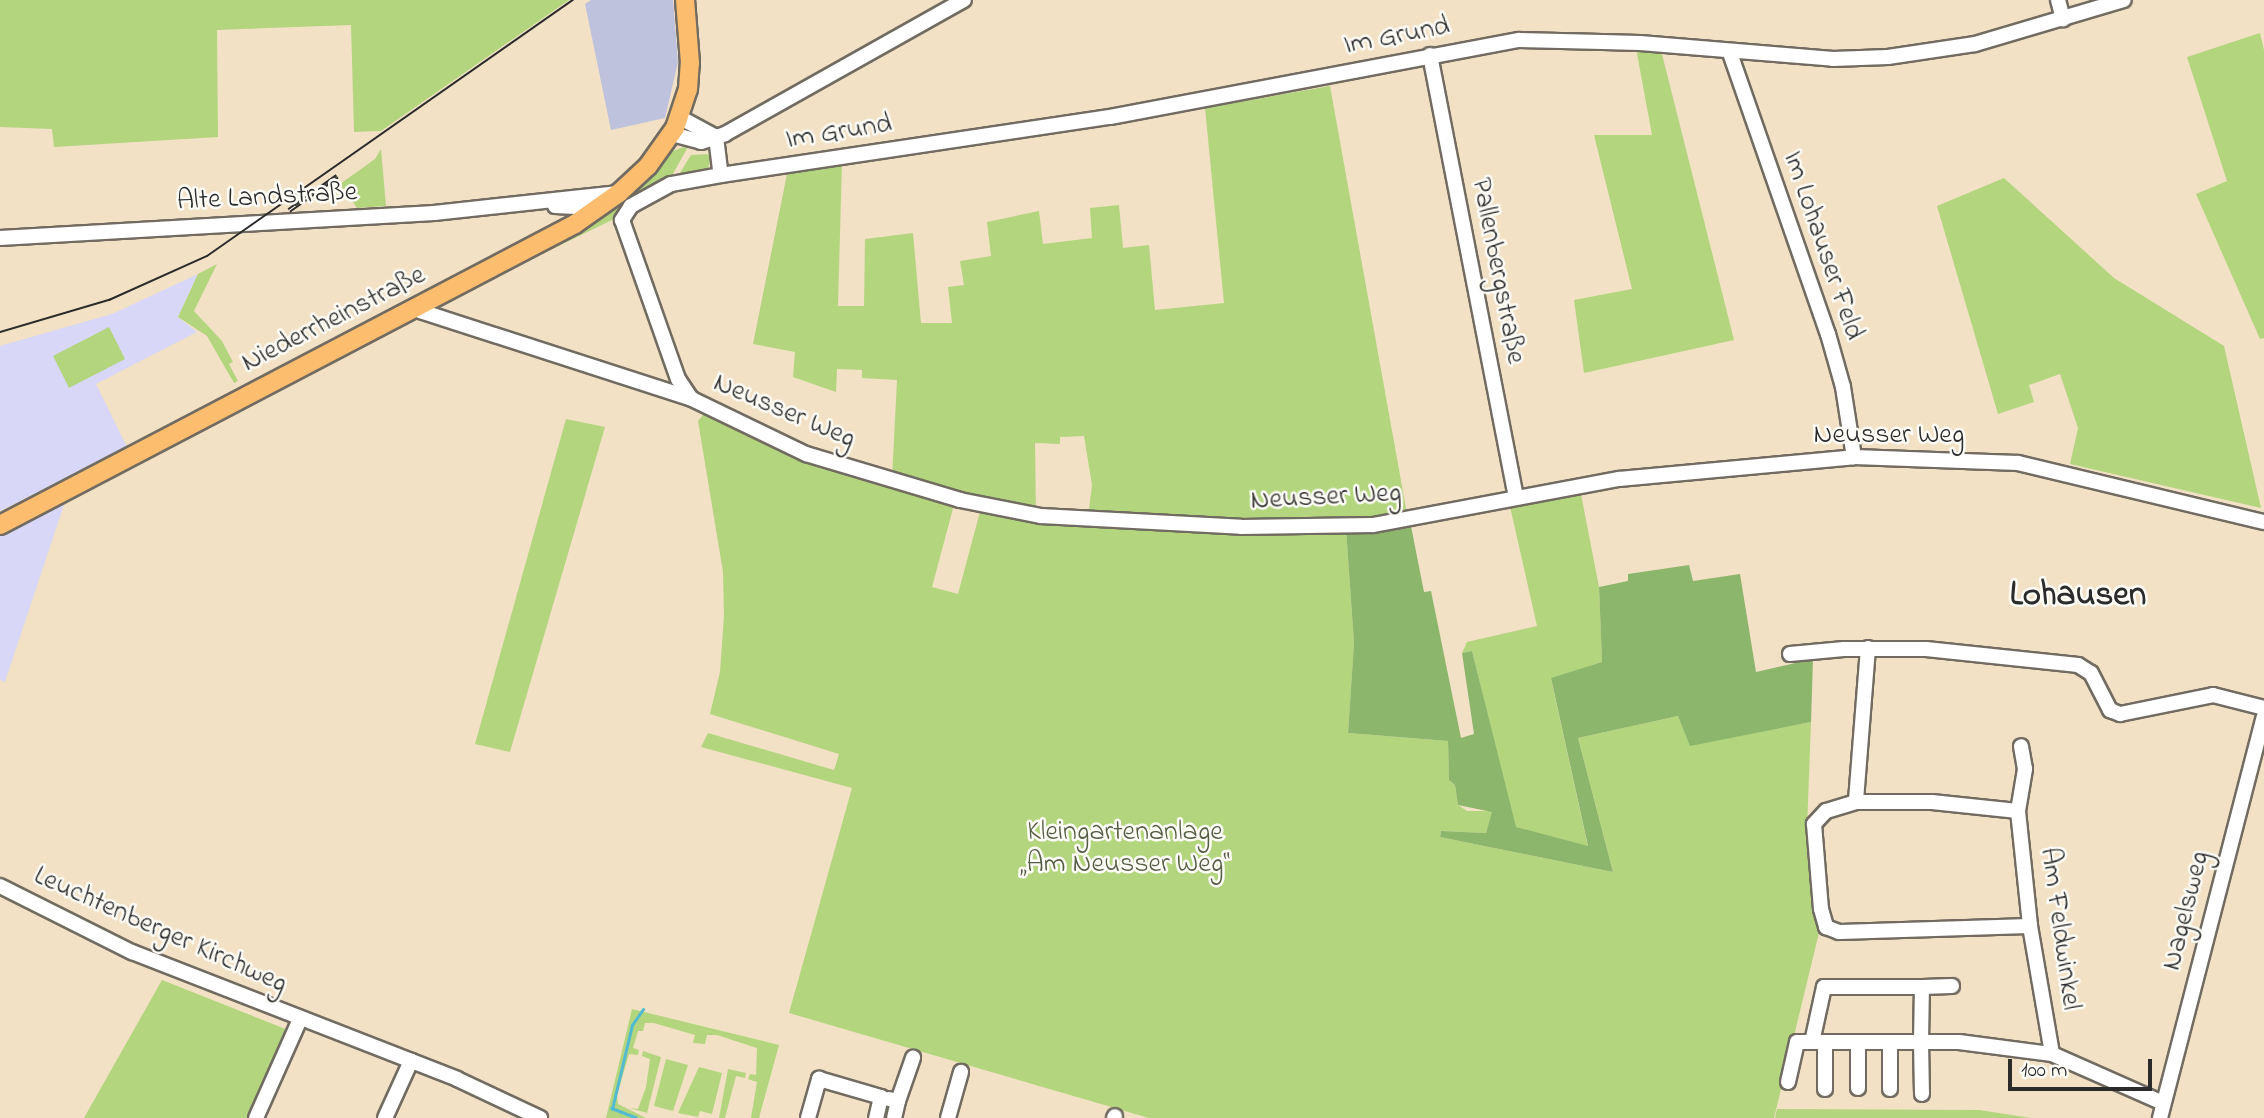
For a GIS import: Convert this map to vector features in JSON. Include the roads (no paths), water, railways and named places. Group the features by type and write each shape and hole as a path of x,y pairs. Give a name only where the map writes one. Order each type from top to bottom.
{"main road":[{"path":"675,126 690,63 685,0"},
{"name":"Niederrheinstraße","path":"0,525 560,232 619,193 648,166 675,126"}],"street":[{"path":"675,126 701,142 716,137 964,0"},
{"path":"2058,0 2063,19"},
{"name":"Im Grund","path":"721,175 1110,117 1519,40 1640,43 1730,53 1888,57 1975,44 2124,0"},
{"name":"Im Lohauser Feld","path":"1730,53 1828,334 1854,457"},
{"name":"Pallenbergstraße","path":"1430,55 1516,496"},
{"path":"692,399 678,379 622,220 631,206 671,184 721,175 716,137"},
{"name":"Alte Landstraße","path":"0,238 434,213 619,193"},
{"name":"Alte Landstraße","path":"537,201 552,206 597,208"},
{"path":"552,206 559,218 560,232"},
{"name":"Neusser Weg","path":"414,309 692,399 806,454 960,500 1041,516 1241,527 1373,525 1516,496 1619,479 1854,457 2018,463 2264,522"},
{"path":"1790,654 1868,648 1940,650 2078,665 2091,673 2110,710 2120,714 2213,695 2264,708"},
{"path":"1856,802 1868,648"},
{"name":"Nagelsweg","path":"2160,1118 2264,718"},
{"name":"Am Feldwinkel","path":"2021,746 2025,769 2018,811 2030,926 2052,1054"},
{"name":"Am Feldwinkel","path":"2018,811 1932,802 1856,802 1826,811 1814,824 1821,909 1826,927 1839,932 2030,926"},
{"name":"Leuchtenberger Kirchweg","path":"0,886 132,953 411,1062 540,1118"},
{"path":"1922,986 1922,1094"},
{"path":"1825,1089 1819,1042 1824,987 1952,986"},
{"name":"Leuchtenberger Kirchweg","path":"256,1118 300,1019"},
{"path":"1788,1082 1797,1042 1982,1043 2052,1054 2163,1103"},
{"path":"1858,1042 1858,1088"},
{"path":"1890,1043 1890,1089"},
{"path":"894,1118 913,1058"},
{"path":"385,1118 411,1062"},
{"path":"948,1118 961,1072"},
{"path":"808,1118 819,1079 898,1101"},
{"path":"876,1118 881,1097"}],"waterway":[{"path":"636,1118 612,1109 632,1025 643,1009"}],"tram line":[{"path":"0,332 109,300 207,256 573,0"}],"railway":[{"path":"289,210 337,176"}],"district":[{"name":"Lohausen","path":"2078,596"}],"park label":[{"name":"Kleingartenanlage „Am Neusser Weg“","path":"1125,849"}]}
